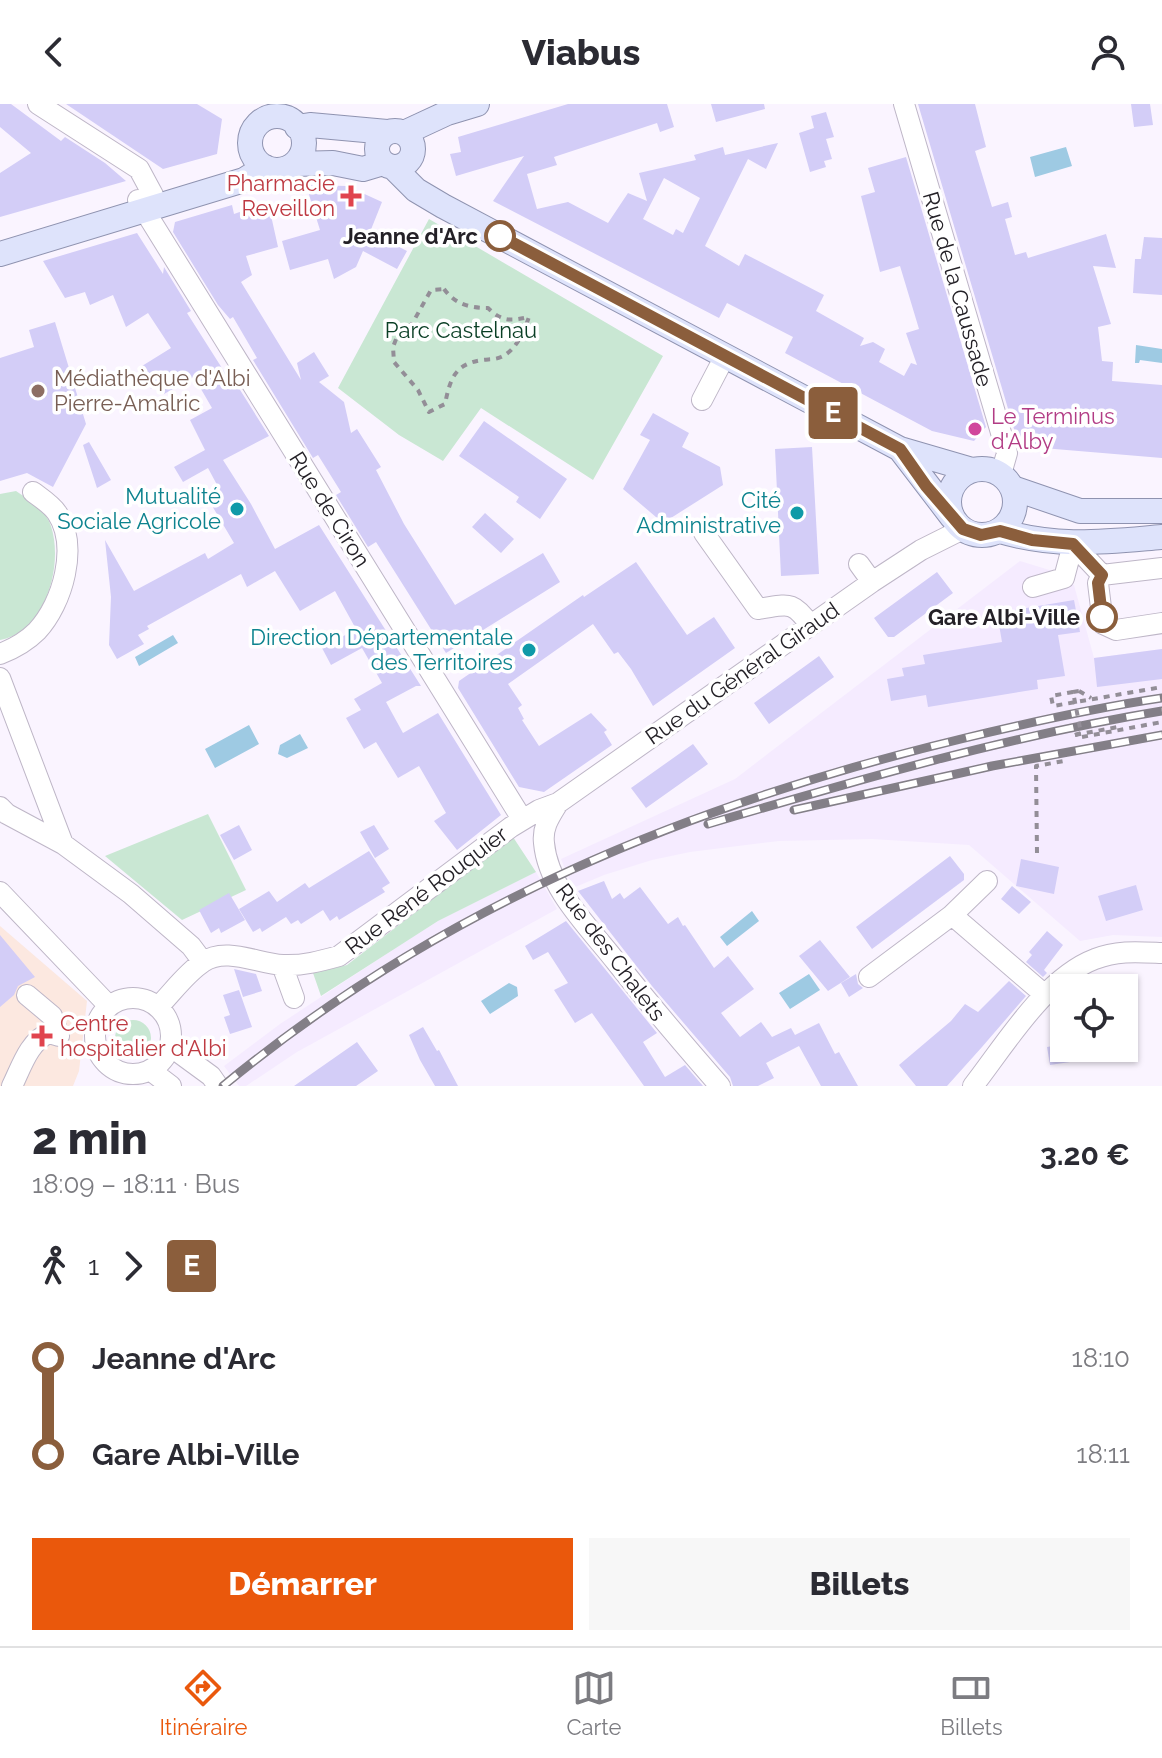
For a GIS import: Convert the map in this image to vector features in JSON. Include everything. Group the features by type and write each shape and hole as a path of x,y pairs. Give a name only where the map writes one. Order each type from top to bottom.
{"main road":[{"path":"248,104 270,118"},
{"path":"396,133 477,104"},
{"path":"259,162 250,141 256,126 270,118 285,118 297,127 303,142 294,164"},
{"path":"0,254 226,171 259,162 280,170 294,164 333,163 363,169 405,164 412,155 412,143 396,133 310,125 297,127"},
{"path":"388,165 416,190 443,206 900,449 972,470 992,469 1007,481 1080,511 1162,511"},
{"path":"0,242 145,202"},
{"path":"900,449 958,523 981,535 1000,531 1032,540 1073,544 1162,537"},
{"path":"958,523 949,508 951,489 963,474 972,470"},
{"path":"1000,531 1013,517 1016,507 1007,481"}],"street":[{"name":"Rue de Ciron","path":"38,104 139,169 145,202 522,819"},
{"name":"Rue de la Caussade","path":"904,104 1007,453 1007,481"},
{"path":"702,400 725,356"},
{"path":"0,654 37,631 61,590 66,534 56,511 33,492"},
{"path":"1111,511 1111,541"},
{"name":"Rue du Général Giraud","path":"522,819 558,803 958,523"},
{"path":"704,533 758,609 790,604 799,609 810,625"},
{"path":"1073,544 1102,575"},
{"path":"1033,587 1064,578 1073,544"},
{"path":"859,564 872,582"},
{"path":"1102,575 1162,568"},
{"path":"1102,575 1098,583 1103,624 1116,630 1162,623"},
{"path":"0,678 63,844"},
{"name":"Rue des Chalets","path":"558,803 547,820 543,836 547,859 560,888 669,1028 720,1086"},
{"path":"0,807 7,814 63,844 131,894 191,946 203,962 158,1007"},
{"name":"Rue René Rouquier","path":"203,962 215,956 233,956 282,965 312,964 339,956 522,819"},
{"path":"869,977 952,915 987,881"},
{"path":"0,892 109,1006"},
{"path":"952,915 1045,995"},
{"path":"973,1086 1045,995 1075,968 1098,957 1129,951 1162,953"},
{"path":"282,965 294,998"},
{"path":"27,995 52,1016 59,1036"},
{"path":"128,998 138,998 158,1007 170,1025 170,1046 159,1064 150,1070 109,1078 95,1039 96,1027 109,1006 128,998"},
{"path":"12,1086 41,1036 49,1033 78,1041 95,1039"},
{"path":"170,1046 211,1076 218,1086"},
{"path":"150,1070 171,1086"}],"path":[{"path":"444,289 451,299 473,308 488,308 498,318 511,321 529,317 513,349 499,359 472,362 458,371 451,379 445,404 429,412 418,390 394,362 393,347 398,334 412,324 431,290 444,289"},
{"path":"1092,699 1076,691 1051,696 1053,706 1162,687"},
{"path":"1076,691 1082,735"},
{"path":"1119,731 1118,727 1075,735 1119,731 1162,722"},
{"path":"1037,853 1036,766 1064,761 1062,748"}],"shaded area":[{"path":"1020,561 1056,572 1074,585 1094,658 1162,649 1162,937 1113,935 1080,941 969,845 872,839 779,841 652,860 573,888 561,859 735,779"},
{"path":"536,872 557,909 297,1052 246,1086 239,1086 224,1066 280,1024 438,921"},
{"name":"Centre hospitalier d'Albi","path":"0,926 87,1001 79,1071 73,1086 0,1086"}],"green space":[{"name":"Parc Castelnau","path":"429,219 663,356 593,480 481,408 443,461 399,435 338,388"},
{"path":"16,491 49,520 55,560 47,595 39,611 16,634 0,640 0,494"},
{"path":"208,814 246,890 182,920 105,856"},
{"path":"513,837 536,872 438,921 321,996 313,973 347,965"},
{"path":"133,1020 146,1025 151,1038 146,1051 133,1056 120,1051 115,1038 120,1025"}],"water":[{"path":"1066,147 1072,166 1035,177 1030,157"},
{"path":"1136,345 1162,349 1162,363 1140,360 1135,363"},
{"path":"173,635 178,643 139,666 135,657"},
{"path":"249,725 259,744 215,768 205,749"},
{"path":"300,734 308,748 287,758 278,754 280,745"},
{"path":"752,911 759,921 727,946 720,937"},
{"path":"809,974 820,990 790,1009 779,993"},
{"path":"509,983 517,987 518,996 490,1014 481,1001"}],"building":[{"path":"0,104 11,104 61,141 65,137 126,181 0,217 0,173 31,153 0,127"},
{"path":"66,104 197,104 222,119 217,154 163,169"},
{"path":"568,104 667,104 674,127 660,132 657,123 554,157 557,165 527,174 537,209 568,202 608,223 628,193 647,201 639,173 696,160 694,155 723,147 725,155 778,143 766,169 748,159 705,246 739,266 745,254 824,295 816,311 864,338 860,346 873,342 885,349 879,362 904,376 911,363 917,365 906,333 919,329 900,266 880,272 861,196 875,192 868,168 906,157 986,427 974,441 932,431 785,353 793,337 727,303 719,318 493,201 524,156 456,176 450,154 461,152 458,137","holes":["664,178 700,198 683,233 676,229 673,235 643,219"]},
{"path":"711,104 764,104 765,109 716,122"},
{"path":"918,104 975,104 986,147 975,151 992,207 1008,202 1012,217 1005,219 1015,255 1026,252 1028,258 1106,234 1116,268 1093,266 1111,324 1098,327 1102,361 1113,362 1112,381 1162,385 1162,458 1019,446"},
{"path":"1131,104 1150,104 1153,125 1134,127"},
{"path":"826,112 834,137 826,139 832,159 824,161 826,167 810,172 799,133 814,128 811,116"},
{"path":"306,185 347,186 382,202 370,232 407,251 397,269 363,251 356,267 334,279 328,259 290,270 282,241 320,230"},
{"path":"268,202 278,247 246,256 252,275 241,282 301,380 297,363 314,352 329,376 319,382 344,402 351,433 357,429 381,467 376,470 404,524 455,605 543,553 560,582 446,653 376,542 368,547 336,495 341,492 318,455 313,458 253,360 257,358 233,317 230,319 218,305 173,232 175,222 232,205 234,214"},
{"path":"137,233 163,274 164,267 191,311 187,313 269,436 223,460 275,549 319,525 421,686 386,702 403,733 438,713 501,815 457,850 434,821 446,813 419,766 398,778 376,742 364,749 346,718 361,710 354,699 382,683 362,648 331,665 322,648 356,629 335,591 300,611 275,571 247,587 241,574 147,626 149,629 138,635 144,644 117,659 109,645 111,597 105,540 134,591 205,553 208,559 234,543 211,504 223,496 208,468 183,482 174,467 205,450 190,420 212,408 194,377 164,394 159,384 151,389 142,366 171,348 148,313 126,327 113,295 90,305 85,292 65,298 43,261"},
{"path":"1144,237 1162,238 1162,295 1133,293 1135,259 1141,259"},
{"name":"Médiathèque d'Albi Pierre-Amalric","path":"55,322 86,424 53,487 27,473 0,481 0,358 34,347 29,330"},
{"path":"653,413 689,433 682,447 720,467 723,485 663,523 623,489 650,440 640,435"},
{"path":"484,421 567,479 540,519 516,502 519,497 459,456"},
{"path":"89,442 111,480 97,488 83,445"},
{"name":"Cité Administrative","path":"812,447 819,574 781,576 775,449"},
{"path":"485,513 514,539 501,553 472,527"},
{"path":"636,562 687,635 714,617 735,648 653,706 631,669 618,652 614,654 593,624 508,684 522,705 518,708 522,720 539,746 591,713 607,730 604,732 612,745 544,792 519,787 458,688 459,681"},
{"path":"937,572 953,593 894,637 888,637 874,618"},
{"path":"1074,600 1080,632 1058,635 1065,676 1037,680 1038,689 928,707 926,695 891,701 887,679 904,676 902,668 925,664 923,655 1002,642 997,613"},
{"path":"1162,649 1162,679 1097,687 1094,658"},
{"path":"819,656 834,677 769,724 754,703"},
{"path":"693,744 708,764 646,808 631,788"},
{"path":"239,825 252,850 234,860 220,835"},
{"path":"374,825 389,849 375,858 360,832"},
{"path":"369,851 390,883 382,888 385,892 339,920 337,916 330,921 323,910 301,924 298,920 291,924 286,917 262,932 260,928 253,932 239,909 269,891 277,902 305,883 309,888"},
{"path":"950,856 964,874 964,880 872,949 856,927"},
{"path":"1021,859 1059,867 1054,894 1016,886"},
{"path":"604,881 612,899 620,893 624,899 640,887 668,924 678,917 714,968 728,956 754,989 721,1013 740,1037 761,1022 772,1037 791,1028 795,1035 819,1023 835,1054 839,1052 858,1086 821,1086 799,1046 766,1063 774,1078 758,1086 733,1086 730,1077 652,986 578,891"},
{"path":"1136,885 1143,910 1106,921 1098,896"},
{"path":"1012,886 1031,902 1019,914 1001,899"},
{"path":"229,893 245,920 221,933 219,928 211,933 199,910"},
{"path":"566,921 657,1033 643,1042 665,1077 685,1065 703,1086 644,1086 592,1013 575,1023 554,990 568,983 548,952 533,960 525,946"},
{"path":"1047,931 1063,945 1044,970 1047,973 1043,977 1026,962 1032,955 1029,952"},
{"path":"0,935 35,977 18,986 14,995 0,1007"},
{"path":"820,940 850,977 828,991 799,956"},
{"path":"234,969 256,974 262,991 243,997"},
{"path":"856,974 858,984 863,988 849,997 841,983"},
{"path":"1009,981 1026,996 982,1047 947,1086 916,1086 899,1065 951,1021 965,1004 978,1012"},
{"path":"239,990 252,1027 230,1034 224,1017 230,1015 223,995"},
{"path":"423,1027 458,1086 435,1086 409,1035"},
{"path":"357,1042 378,1071 356,1086 294,1086"},
{"path":"1050,1046 1050,1062 1070,1062 1050,1065 1047,1047"}],"railway":[{"path":"223,1086 306,1022 392,965 480,915 571,870 665,830 860,765 1036,722 1162,698"},
{"path":"708,824 990,746 1162,711"},
{"path":"794,810 992,766 1162,735"}],"bus line":[{"name":"E","path":"500,236 900,449 957,524 971,534 1000,531 1032,540 1073,544 1102,575 1098,583 1102,617"}],"place":[{"name":"Pharmacie Reveillon","path":"351,196"},
{"name":"Jeanne d'Arc","path":"500,236"},
{"name":"Médiathèque d'Albi Pierre-Amalric","path":"38,391"},
{"name":"Le Terminus d'Alby","path":"975,429"},
{"name":"Mutualité Sociale Agricole","path":"237,509"},
{"name":"Cité Administrative","path":"797,513"},
{"name":"Gare Albi-Ville","path":"1102,617"},
{"name":"Direction Départementale des Territoires","path":"529,650"},
{"name":"Centre hospitalier d'Albi","path":"42,1036"}]}
